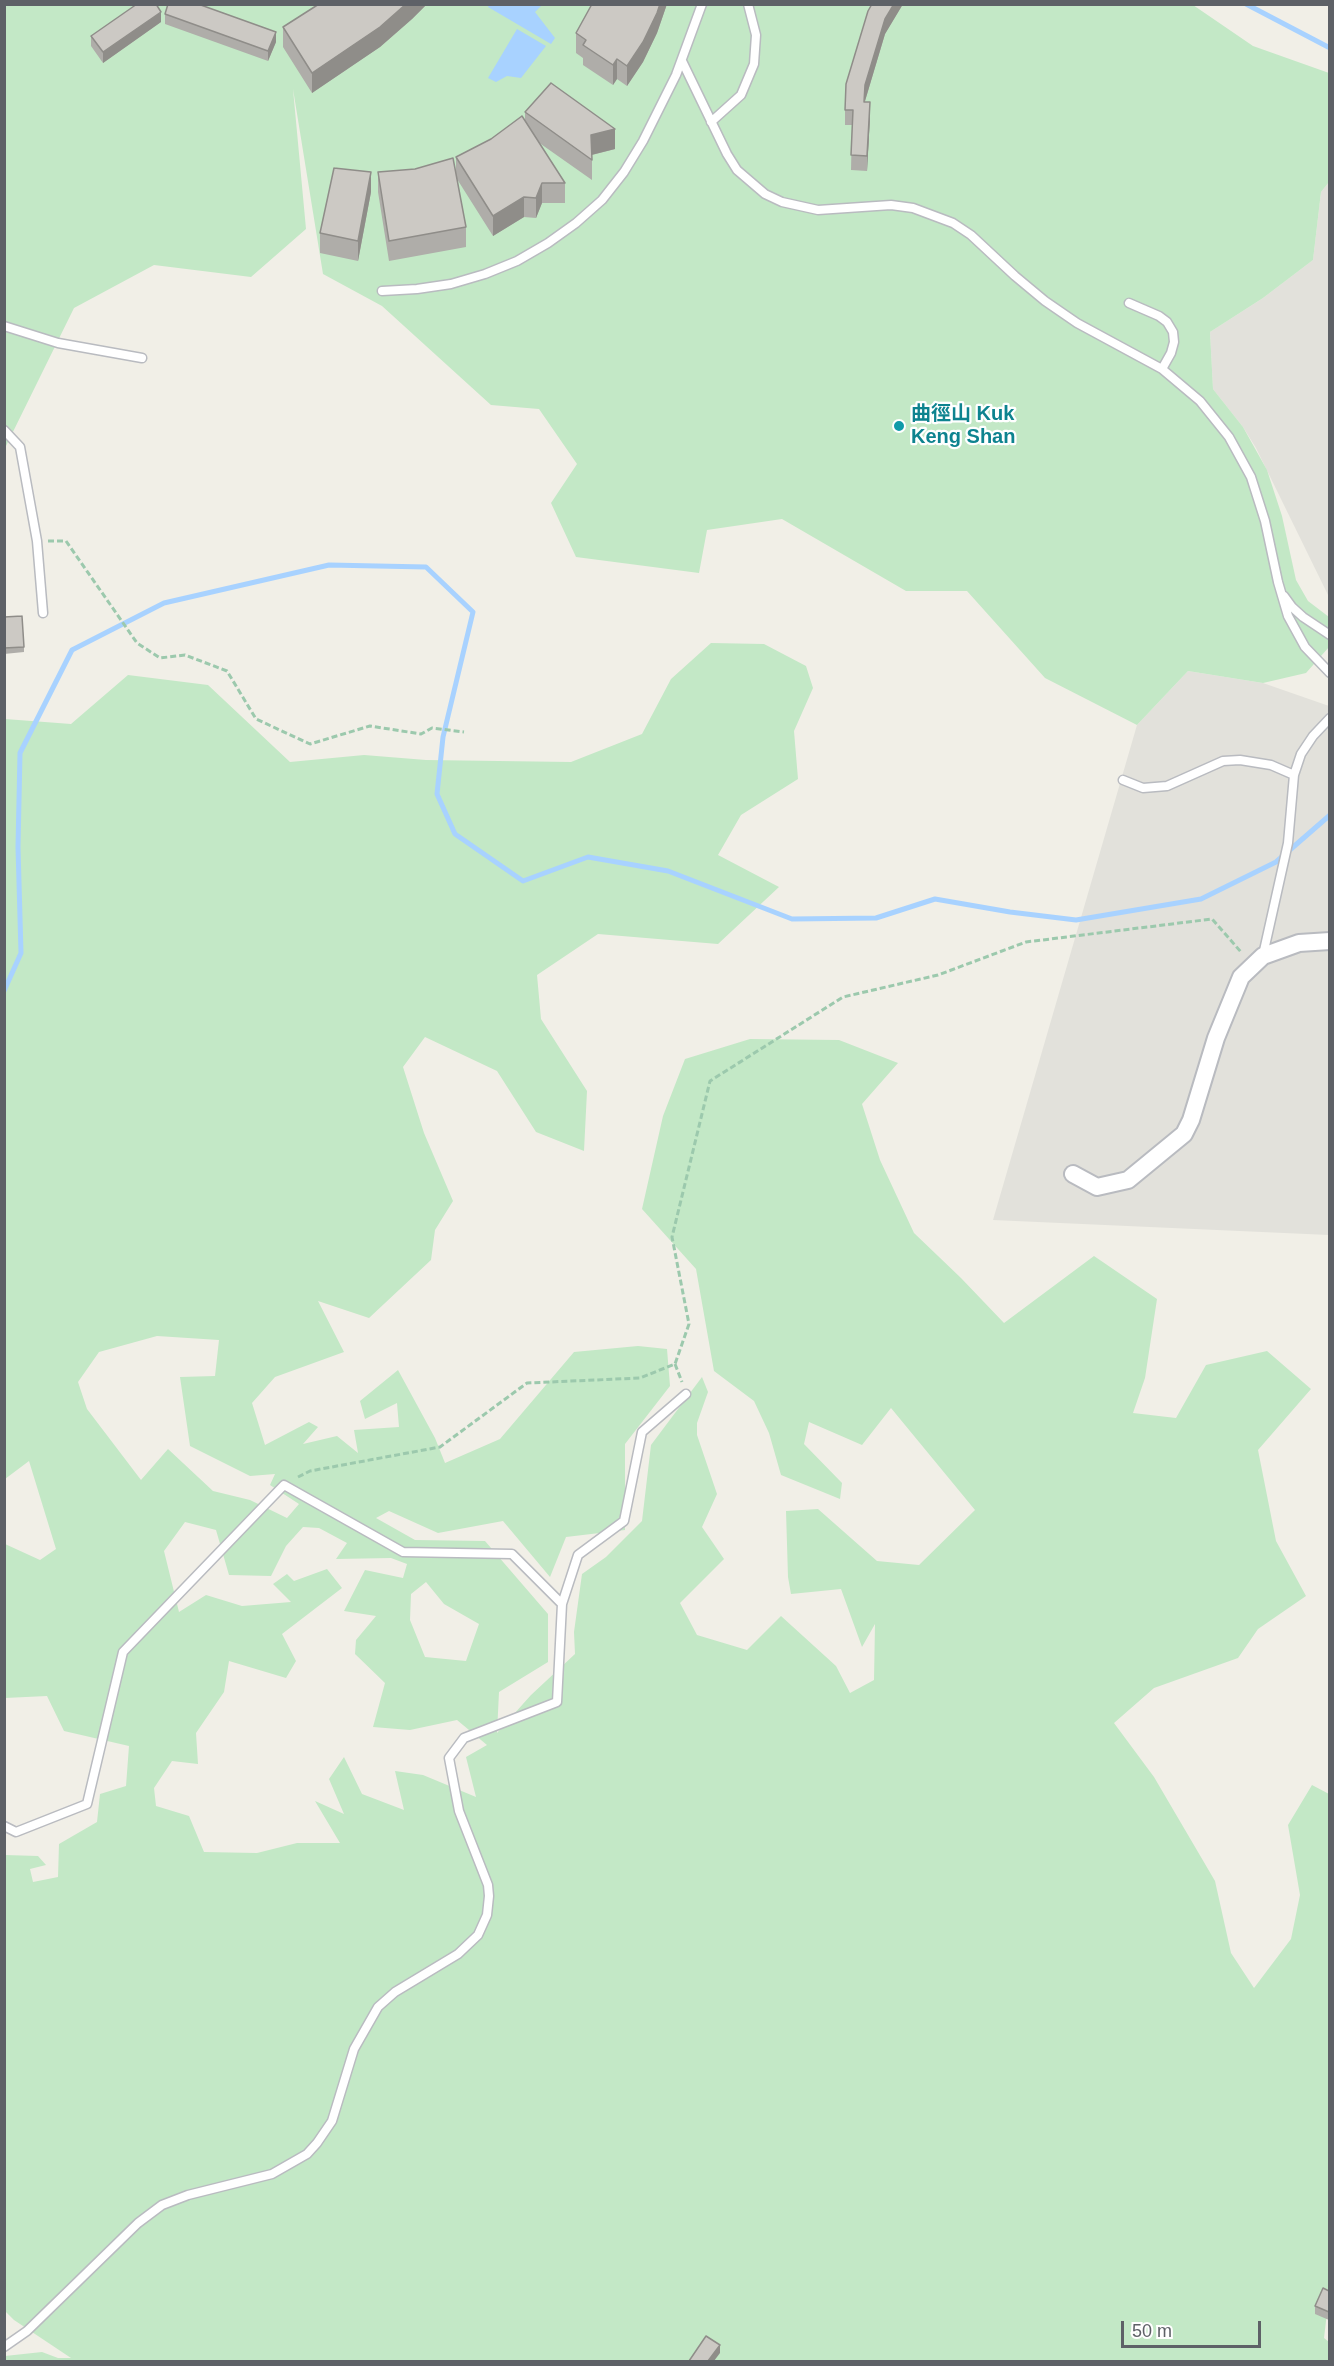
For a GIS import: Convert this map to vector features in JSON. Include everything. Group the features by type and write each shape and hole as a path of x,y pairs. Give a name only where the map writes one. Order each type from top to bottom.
{"street":[{"path":"1073,1174 1097,1187 1128,1180 1184,1134 1191,1120 1216,1038 1241,977 1258,960 1299,943 1329,941"}],"lane":[{"path":"382,291 451,284 485,274 538,249 576,223 602,200 624,172 661,109 682,61 702,4"},
{"path":"711,122 741,95 752,70 756,35 748,4"},
{"path":"682,61 737,170 765,194 791,205 818,210 891,205 913,208 953,223 971,235 1015,276 1077,322 1162,369 1200,401 1229,436 1241,456 1259,498 1288,616 1316,661 1329,673"},
{"path":"1129,303 1159,316 1167,322 1173,332 1174,342 1171,353 1162,369"},
{"path":"4,326 58,343 142,358"},
{"path":"4,430 20,447 37,541 43,613"},
{"path":"1278,582 1283,596 1292,608 1329,635"},
{"path":"1258,960 1288,843 1294,775 1300,754 1312,736 1329,718"},
{"path":"1123,780 1143,788 1167,786 1223,761 1240,760 1271,765 1294,775"},
{"path":"4,2347 27,2331 138,2223 162,2205 188,2195 272,2174 307,2154 332,2121 354,2049 378,2007 395,1992 458,1954 478,1935 489,1907 488,1885 459,1811 449,1758 464,1738 557,1702 561,1604 578,1556 624,1521 642,1432 686,1394"},
{"path":"4,1826 15,1833 87,1804 123,1652 284,1485 403,1552 512,1554 561,1604"}],"path":[{"path":"37,541 66,541 137,643 160,658 185,655 227,671 256,718 310,744 370,726 421,734 432,728 464,732"},
{"path":"686,1394 675,1364 689,1324 672,1237 710,1082 843,997 938,975 1026,942 1212,919 1258,960"},
{"path":"284,1485 310,1471 440,1447 527,1383 640,1378 675,1364"}],"shaded area":[{"path":"1329,182 1329,597 1256,448 1243,427 1213,389 1210,332 1263,298 1313,260 1321,192"},
{"path":"1188,671 1263,683 1329,706 1329,1235 993,1220 1137,725"}],"green space":[{"path":"5,5 1193,5 1253,46 1329,73 1329,182 1321,192 1313,260 1263,298 1210,332 1213,389 1243,427 1267,470 1282,516 1296,580 1308,601 1329,617 1329,647 1306,673 1263,683 1188,671 1137,725 1045,678 967,591 906,591 782,519 707,530 699,573 576,557 551,503 577,464 539,409 491,405 382,306 323,274 293,89 306,229 251,277 154,265 74,308 5,448"},
{"path":"711,643 764,644 806,666 813,688 794,731 798,779 741,815 718,855 779,887 718,944 598,934 537,975 541,1019 587,1091 584,1151 536,1132 497,1071 425,1037 403,1067 424,1133 453,1201 435,1230 431,1260 369,1318 318,1301 344,1352 275,1377 252,1403 265,1445 309,1422 318,1427 303,1444 337,1436 358,1453 354,1430 399,1427 397,1403 365,1419 360,1401 398,1370 435,1438 445,1463 500,1439 574,1352 638,1346 667,1349 670,1386 625,1444 625,1530 566,1537 550,1577 503,1521 438,1533 389,1511 376,1518 415,1540 485,1541 548,1614 548,1662 499,1692 497,1733 531,1695 575,1654 574,1632 582,1574 606,1557 642,1521 651,1445 702,1377 708,1392 697,1423 697,1435 717,1494 702,1527 724,1559 680,1603 697,1635 747,1650 781,1616 836,1666 850,1693 874,1680 875,1624 862,1647 841,1589 791,1594 788,1577 786,1511 818,1509 877,1561 919,1565 975,1510 891,1408 862,1445 809,1422 804,1444 842,1483 840,1499 781,1475 769,1433 754,1401 714,1371 696,1269 642,1209 663,1116 685,1059 750,1039 839,1040 898,1063 862,1104 880,1160 914,1233 1004,1323 1094,1256 1157,1299 1145,1378 1133,1413 1176,1418 1206,1365 1267,1351 1311,1389 1258,1450 1276,1541 1306,1596 1258,1629 1238,1658 1154,1688 1114,1723 1154,1777 1215,1881 1231,1953 1254,1988 1291,1939 1300,1895 1288,1825 1312,1785 1329,1794 1330,2287 1324,2338 1329,2342 1329,2361 5,2361 5,2356 42,2352 58,2358 71,2358 14,2320 5,2311 5,1855 38,1856 46,1865 30,1869 33,1882 58,1877 59,1844 97,1822 100,1794 126,1786 129,1746 64,1731 47,1696 5,1698 5,1544 40,1560 56,1549 29,1461 5,1479 5,719 71,724 128,675 208,685 290,762 364,755 426,760 571,762 642,734 671,679","holes":["157,1336 219,1340 215,1376 180,1377 190,1446 250,1476 275,1474 270,1485 299,1504 287,1518 250,1500 213,1491 168,1449 141,1480 87,1409 78,1382 99,1352","185,1522 216,1530 229,1575 271,1576 286,1546 303,1527 319,1528 347,1543 336,1559 391,1558 407,1564 403,1578 365,1570 344,1611 376,1616 356,1640 355,1654 385,1683 373,1727 410,1730 457,1720 487,1745 466,1757 476,1797 423,1775 395,1771 404,1810 362,1794 344,1757 329,1779 344,1814 315,1801 340,1843 297,1843 257,1853 204,1852 189,1816 156,1806 154,1788 172,1761 198,1764 196,1733 224,1692 229,1661 286,1678 296,1661 282,1634 342,1588 327,1569 294,1581 287,1574 273,1584 291,1602 242,1606 206,1595 179,1612 164,1551","426,1582 444,1604 479,1624 466,1661 425,1657 410,1620 411,1594"]}],"water":[{"path":"489,5 542,5 535,12 555,38 551,44 488,7"},
{"path":"517,29 546,46 521,78 507,76 496,82 488,78"}],"building":[{"path":"137,4 156,4 161,12 103,52 91,36"},
{"path":"168,4 198,4 276,32 268,51 165,14"},
{"path":"319,4 406,4 380,27 312,73 283,27"},
{"path":"592,4 660,4 643,42 627,66 617,59 613,65 583,45 586,40 576,33"},
{"path":"872,4 894,4 885,19 865,85 864,102 870,102 867,156 851,155 853,110 845,110 846,84"},
{"path":"551,83 615,129 591,135 592,160 525,112"},
{"path":"522,116 565,183 542,183 536,198 524,197 493,216 456,157 491,139"},
{"path":"453,158 466,227 389,241 378,172 415,169"},
{"path":"334,168 371,172 358,241 320,233"},
{"path":"22,616 24,647 4,648 4,617"},
{"path":"1323,2288 1329,2291 1329,2312 1315,2306"},
{"path":"706,2336 720,2345 708,2361 689,2361"}],"waterway":[{"path":"1246,4 1330,48"},
{"path":"4,991 21,953 18,847 20,753 72,650 164,603 329,565 426,567 473,612 443,737 437,794 455,834 523,881 588,857 668,871 792,919 876,918 935,899 1010,912 1076,920 1201,899 1276,862 1330,815"}],"place":[{"name":"曲徑山 Kuk Keng Shan","path":"899,426"}]}
